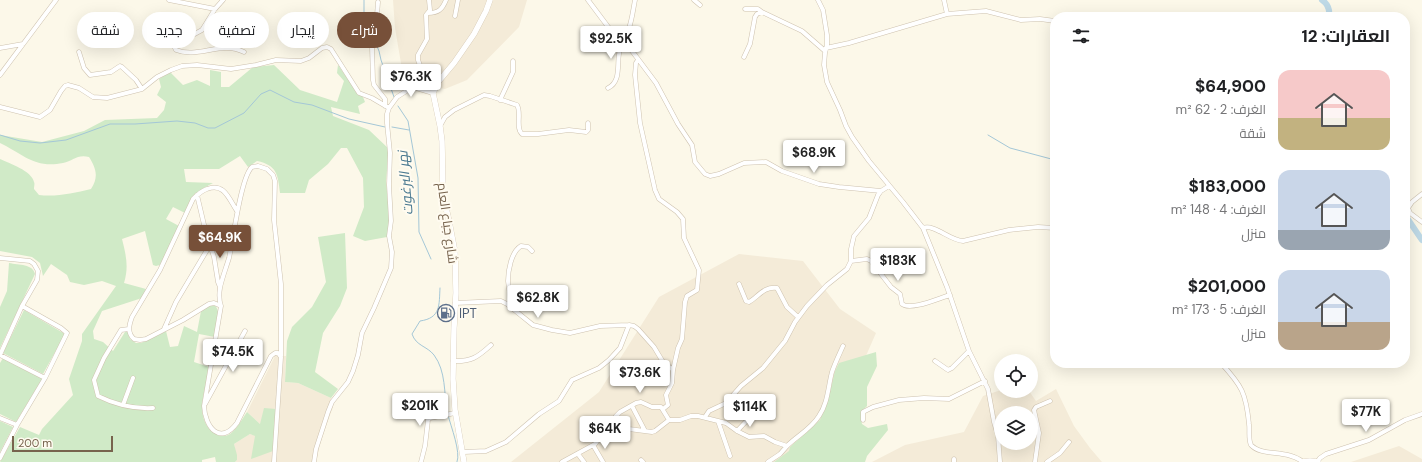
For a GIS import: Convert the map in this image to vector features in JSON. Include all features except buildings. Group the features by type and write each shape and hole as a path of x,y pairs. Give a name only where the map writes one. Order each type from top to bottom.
{"main road":[{"path":"433,93 438,82 454,63 474,34 490,0"},
{"name":"شارع جباع العام","path":"433,93 442,141 442,194 453,237 455,252 452,413 464,452 464,462"},
{"path":"1302,462 1317,462"}],"street":[{"path":"0,75 56,0"},
{"path":"169,0 215,9"},
{"path":"223,0 215,9 202,30 191,36 178,38 173,43 174,48 179,51 197,52 228,47 244,52"},
{"path":"429,0 430,9 426,15 427,39 418,58 418,64 424,76 423,78 412,76 409,80 411,84 433,93"},
{"path":"427,13 439,11 446,0"},
{"path":"455,16 458,0"},
{"path":"588,0 609,28 624,40 659,89 678,124 691,142 696,162 703,172 708,175 719,174 744,163 766,162 782,171 819,184 881,191"},
{"path":"608,88 612,85 617,76 619,69 619,54 629,29 635,0"},
{"path":"694,0 700,5"},
{"path":"818,0 822,10 828,40 824,65 825,75 852,137 923,228 950,295 969,351 988,389 998,436 1000,462"},
{"path":"944,0 947,14"},
{"path":"314,462 316,449 328,412 332,402 348,382 354,371 359,342 363,330 391,268 392,252 389,236 391,221 389,186 390,153 387,107 385,99 373,82 373,46 376,41 378,2"},
{"path":"745,9 758,9 802,31 826,49"},
{"path":"826,49 947,14 986,11 1021,20 1040,19 1050,20"},
{"path":"744,57 750,44 755,17 757,14 762,12"},
{"path":"0,48 23,44"},
{"path":"0,107 40,117 50,110 61,90 68,85 79,88 93,97 103,98 142,89 160,75 182,66 197,65 231,69 276,60 301,61 309,58 323,48 328,47 332,50 359,93 372,98 387,107"},
{"path":"78,52 84,68 90,75 111,72 121,66 136,80 142,89"},
{"path":"638,60 636,63 635,75 640,123 655,190 659,199 677,212 683,219 685,240 699,270 697,289 695,292 687,296 685,302 682,339 678,348 673,370 672,383 666,395 668,405 663,409"},
{"path":"500,100 513,72 512,61"},
{"path":"387,107 404,92 412,89 422,89"},
{"path":"440,126 446,117 454,110 479,97 488,96 513,103 518,106 519,131 522,134 538,134 569,130 586,132 588,130 588,123"},
{"path":"274,462 281,356 281,284 274,220 275,181 273,175 267,169 256,166 248,170 237,211 233,241 220,287 219,298 221,306 204,406 205,416 210,427 219,433 229,432 239,420 271,356 276,353 281,356"},
{"path":"706,417 709,412 726,403 741,386 763,368 785,341 798,317 807,306 820,292 847,269 851,261 851,249 854,236 868,218 881,191 889,186"},
{"path":"221,306 214,303 209,304 183,320 146,339 140,340 132,338 129,329 132,317 157,275 192,202 197,195 209,188 218,187 226,194 237,211"},
{"path":"1410,205 1422,194"},
{"path":"197,195 214,257 220,287"},
{"path":"1410,212 1422,222"},
{"path":"923,228 930,227 956,240 963,241 1009,230 1050,228"},
{"path":"164,329 176,302 210,245"},
{"path":"511,307 512,299 508,280 514,255 517,248 521,246 528,247 532,251"},
{"path":"0,258 30,261 37,268 38,272 37,280 22,306 0,355 45,378"},
{"path":"851,261 867,259 871,261 891,287 900,294 902,304 906,306 920,305 950,295"},
{"path":"739,284 746,301 749,302 762,292 774,287 778,288 787,307 798,317"},
{"path":"455,303 497,300 505,302 533,325 552,330 570,332 600,326 634,326 654,347 663,362 673,370"},
{"path":"0,458 17,425 45,378 67,333 61,328 22,306"},
{"path":"168,320 171,326"},
{"path":"464,452 486,451 506,442 539,414 559,401 572,380 599,368 609,360 620,348 629,325"},
{"path":"129,329 121,330 104,358 94,380 98,396 110,402 140,409 153,408"},
{"path":"204,406 245,331"},
{"path":"453,361 464,361 476,358 491,345"},
{"path":"768,462 780,454 819,417 830,387 834,368 843,346"},
{"path":"934,361 948,370 969,351"},
{"path":"1226,368 1238,382 1245,396 1248,407 1251,445 1260,451 1292,455 1302,462"},
{"path":"123,405 133,378"},
{"path":"863,420 863,412 873,407 899,400 924,398 949,399 984,381"},
{"path":"1035,462 1039,433 1034,410 1036,407 1050,401"},
{"path":"564,461 593,445 620,412 636,403 641,402 652,407 659,406 663,409 669,420"},
{"path":"632,406 645,431"},
{"path":"422,462 428,420 432,417 452,413"},
{"path":"736,431 754,413"},
{"path":"1317,462 1326,454 1370,440 1405,420 1422,414"},
{"path":"612,423 629,429 652,432 669,420 680,420 694,416 706,417 726,423 736,431 752,437 764,436 787,446"},
{"path":"0,418 17,425"},
{"path":"718,420 730,456"},
{"path":"1047,462 1060,453 1069,442"},
{"path":"593,445 603,462"},
{"path":"578,454 584,462"}],"shaded area":[{"path":"393,0 527,0 519,27 467,80 445,89 404,81 395,28"},
{"path":"739,254 803,261 840,309 876,333 840,415 797,462 511,462 599,392 659,297"},
{"path":"275,356 286,356 285,382 298,383 331,398 333,407 321,440 316,462 235,462 237,460 234,444 250,434 256,436 260,424 247,412"},
{"path":"1056,389 1074,426 1102,462 872,462 905,445 964,432 983,396 994,392 994,398 1034,398 1036,401"},
{"path":"1399,446 1422,459 1422,462 1351,462"}],"green space":[{"path":"274,65 300,90 337,102 344,81 337,73 338,65 357,92 363,97 365,102 358,106 360,114 331,107 333,116 369,130 389,149 386,181 390,223 387,237 365,241 353,236 364,207 363,178 347,148 341,148 328,164 309,180 305,193 280,193 277,176 273,168 257,161 248,167 240,156 219,169 184,169 186,182 213,183 202,189 196,195 185,213 173,207 166,219 179,226 160,265 153,265 145,231 122,239 127,266 124,283 146,289 142,298 102,311 93,331 94,339 103,342 113,351 125,332 128,332 130,339 136,343 141,343 166,331 170,347 178,346 184,326 197,332 201,311 213,304 218,310 215,337 199,334 194,362 209,367 202,407 204,420 209,429 215,434 226,436 235,429 247,412 260,424 264,408 276,409 273,451 251,459 255,436 250,434 234,444 237,455 237,460 235,462 216,462 215,457 202,460 202,462 0,462 20,427 39,435 42,429 73,395 69,379 82,341 82,334 116,286 102,281 84,285 70,282 67,275 51,264 43,276 40,263 32,257 0,251 0,159 29,174 34,183 34,189 39,195 59,195 91,189 96,173 89,157 81,156 63,163 45,164 23,156 0,143 0,135 42,142 84,131 105,120 157,118 164,110 166,102 157,95 161,87 159,79 170,72 183,85 197,80 210,86 210,70 221,72 221,87 229,87 253,67"},
{"path":"345,233 347,288 340,306 323,333 315,372 338,389 331,398 298,383 285,382 287,341 292,327 312,307 326,282 318,237"},
{"path":"9,263 32,268 35,274 0,348 0,307 7,291"},
{"path":"24,310 65,334 43,374 3,353"},
{"path":"876,352 877,366 867,387 867,406 862,412 861,421 862,424 868,428 887,424 888,430 867,456 865,462 774,462 789,451 790,447 820,420 830,392 835,371 839,363"},
{"path":"3,358 42,379 16,422 0,414 0,363"},
{"path":"0,421 13,427 0,452"}],"waterway":[{"name":"نهر البرغوت","path":"364,0 364,12"},
{"path":"1322,0 1326,3 1329,12"},
{"name":"نهر البرغوت","path":"378,48 394,97"},
{"path":"0,135 20,141 40,143 66,140 110,124 177,121 195,123 208,128 215,128 244,113 261,94 270,90 294,102 312,105 349,119 385,127"},
{"name":"نهر البرغوت","path":"398,106 408,121 418,178 419,232 431,259"},
{"path":"392,127 409,130"},
{"path":"988,135 1010,148 1050,159"},
{"path":"1410,222 1422,240"},
{"name":"نهر البرغوت","path":"440,288 438,310 432,317 420,321 412,334 416,341 431,352 438,361 443,375 447,412"},
{"name":"نهر البرغوت","path":"448,415 457,446 457,462"}],"place":[{"name":"IPT","path":"446,313"}]}
